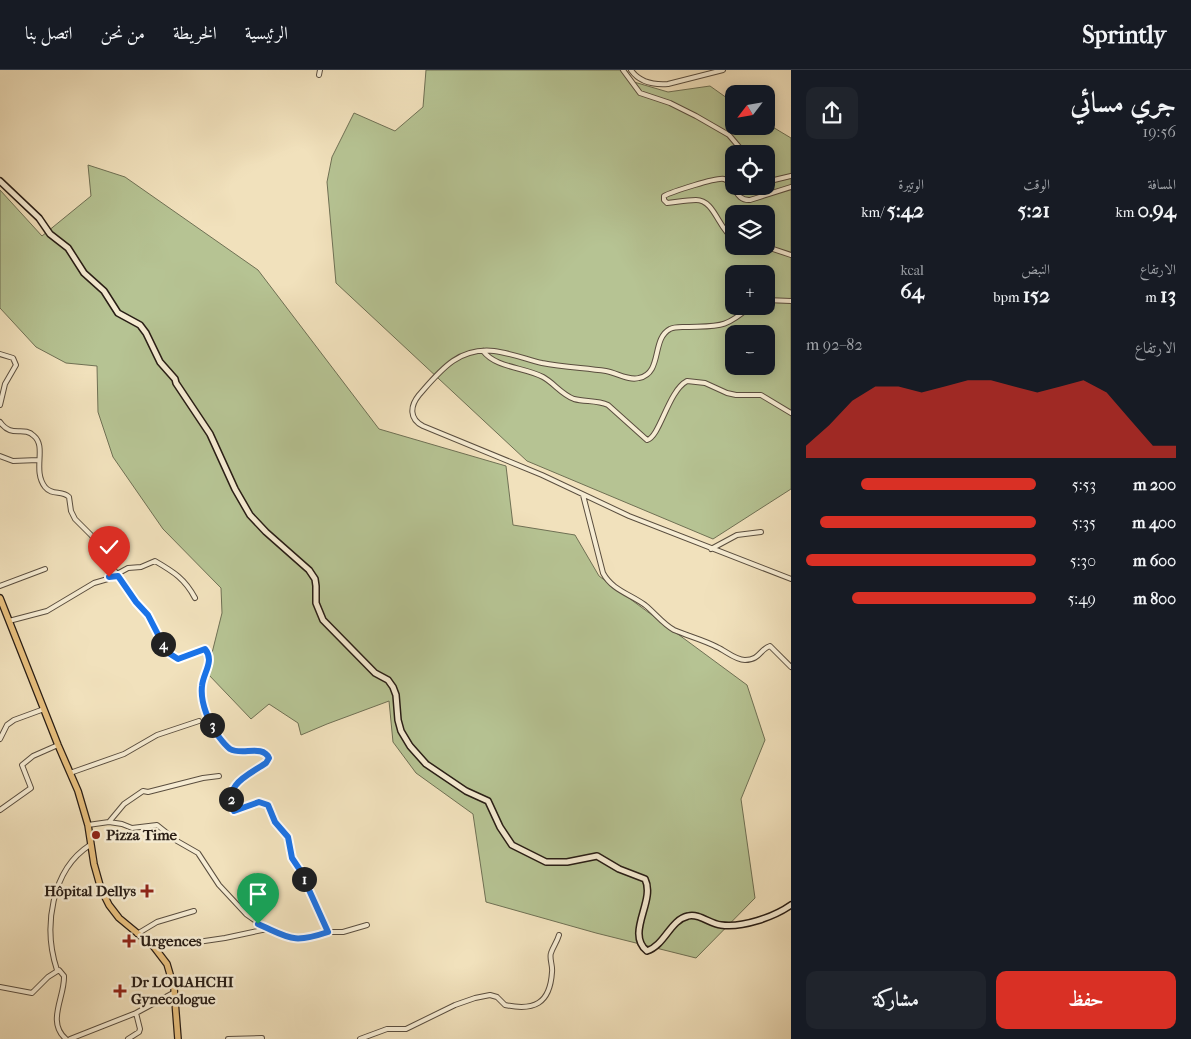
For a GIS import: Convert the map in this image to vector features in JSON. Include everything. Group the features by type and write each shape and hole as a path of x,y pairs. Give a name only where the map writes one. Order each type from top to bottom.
{"main road":[{"path":"0,598 78,791 88,825 90,845 101,889 109,906 137,934 154,947 167,964 175,992 178,1039"}],"street":[{"path":"623,70 640,93 696,116 729,135 737,145"},
{"path":"631,70 640,80 659,85 720,70"},
{"path":"775,180 791,176"},
{"path":"725,232 712,209 705,203 696,200 667,203 664,200 664,196 719,178 728,182 738,196 745,200 791,187"},
{"path":"0,181 39,218 50,234 68,248 84,273 104,291 118,313 140,325 156,354 175,379 210,434 250,515 266,532 309,570 316,586 316,603 323,620 376,673 388,680 393,687 396,695 401,731 410,746 426,764 466,791 488,801 500,827 512,845 546,862 567,862 597,856 619,869 645,878 648,884 648,891 640,925 639,940 647,951 658,945 682,918 696,916 721,925 734,925 771,917 791,905"},
{"path":"775,250 791,256"},
{"path":"775,300 791,301"},
{"path":"741,315 726,324 677,327 669,330 661,339 651,370 645,376 638,379 608,372 578,369 494,351 483,351 465,355 452,361 440,370 413,402 412,410 414,418 423,426 542,475 629,516 791,579"},
{"path":"483,351 492,360 544,377 569,397 608,405 643,438 648,440 654,437 665,409 679,387 687,381 705,383 736,395 761,395 791,413"},
{"path":"0,354 11,357 16,364 16,368 5,384 0,405"},
{"path":"0,422 10,430 15,432 26,431 36,437 40,446 39,473 44,485 51,492 68,495 73,515 92,536 136,602 148,615 167,652 178,659 205,649 208,652 209,666 202,684 202,695 210,722 219,737 229,748 239,751 265,752 269,758 266,763 235,785 230,796 234,811 259,802 268,805 275,822 288,837 292,858 300,870 328,932"},
{"path":"0,456 13,461 38,460"},
{"path":"583,495 603,573 607,581 614,587 644,604 673,629 718,647 740,660 754,659 766,647 770,646 791,667"},
{"path":"711,549 737,535 761,532"},
{"path":"9,620 47,611 94,583 117,575 128,568 141,567 155,561 174,572 188,584 195,598"},
{"path":"0,586 45,568"},
{"path":"0,740 7,725 14,720 44,709"},
{"path":"70,773 124,754 157,735 199,721"},
{"path":"0,810 31,788 22,765 34,756 58,745"},
{"path":"109,822 124,804 143,791 148,792 203,778 219,776"},
{"path":"88,825 109,822 132,828 157,825 177,841 194,849 219,885 246,914 268,929 292,939 309,938 328,932 343,932 367,925"},
{"path":"90,845 80,851 70,863 56,892 51,932 53,958 57,970 64,976 64,986 57,1008 56,1022 61,1033 68,1039 136,1013 175,992"},
{"path":"137,934 157,922 194,911"},
{"path":"154,947 158,944 184,944 268,929"},
{"path":"360,1039 372,1037 387,1029 406,1029 455,1005 490,995 497,997 505,1005 534,1007 542,1002 550,984 552,971 550,954 556,945 559,935"},
{"path":"0,987 32,993 57,970"},
{"path":"128,1039 139,1032 140,1029 136,1013"},
{"path":"228,1039 262,1038"}],"green space":[{"path":"426,70 626,70 634,82 668,92 710,86 725,97 725,135 775,135 775,128 791,138 791,489 713,539 527,461 336,283 327,182 332,157 354,113 395,131 423,107"},
{"path":"88,165 125,177 258,270 379,429 506,466 513,525 575,535 599,576 747,685 765,740 741,799 755,898 696,958 596,933 486,902 473,814 416,773 393,742 389,701 301,735 298,723 269,704 251,719 207,673 222,613 221,588 163,529 113,457 98,412 97,366 66,363 36,347 0,308 0,190 42,236 91,196"}],"place":[{"name":"Pizza Time","path":"96,835"},
{"name":"Hôpital Dellys","path":"147,891"},
{"name":"Urgences","path":"129,941"},
{"name":"Dr LOUAHCHI Gynecologue","path":"120,991"}],"route":[{"path":"109,577 118,576 136,602 148,615 167,652 178,659 205,649 208,652 209,666 202,684 202,695 210,722 219,737 229,748 239,751 265,752 269,758 266,763 235,785 230,796 231,804 234,811 259,802 268,805 275,822 288,837 292,858 300,870 328,932 309,938 292,939 258,924"}]}
